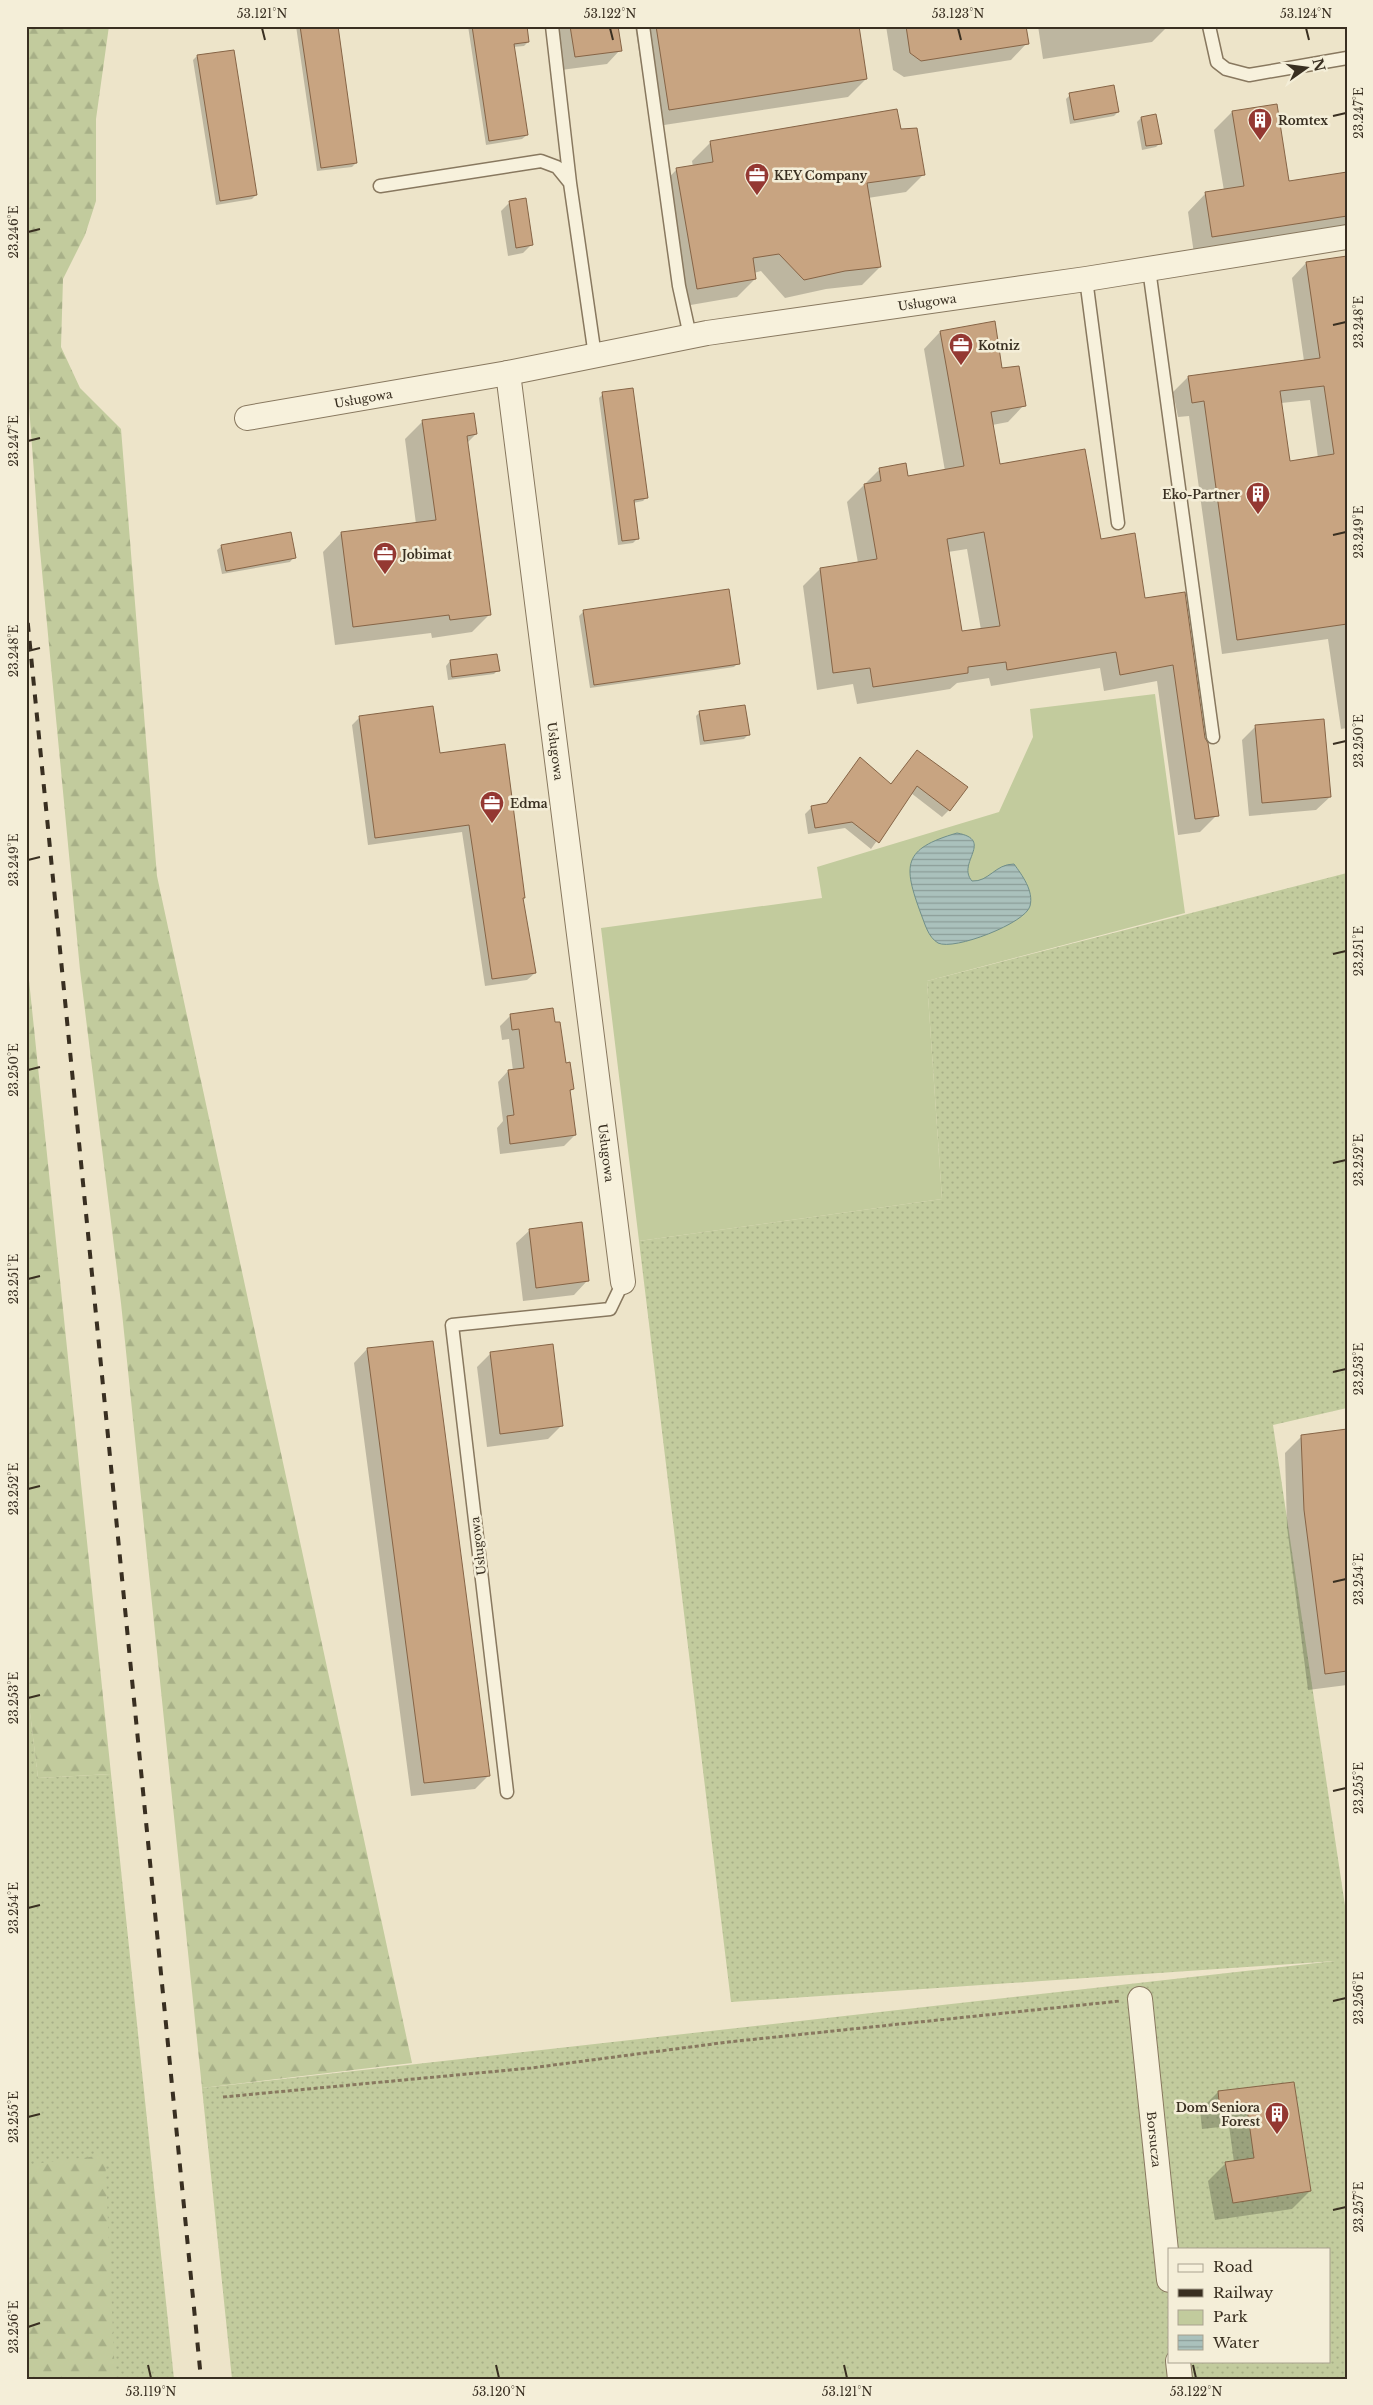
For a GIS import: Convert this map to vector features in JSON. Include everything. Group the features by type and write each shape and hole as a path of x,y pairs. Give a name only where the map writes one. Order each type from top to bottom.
{"street":[{"name":"Usługowa","path":"247,418 508,373 690,336 1086,279 1347,237"},
{"name":"Usługowa","path":"508,373 623,1282"},
{"name":"Borsucza","path":"1140,1999 1168,2270"},
{"path":"1178,2362 1180,2379"}],"lane":[{"path":"552,26 570,183 594,356"},
{"path":"643,26 680,286 690,336"},
{"path":"1209,26 1217,62 1226,69 1249,75 1347,58"},
{"path":"380,186 541,161 557,167 570,183"},
{"path":"1149,269 1213,737"},
{"path":"1086,279 1118,524"},
{"name":"Usługowa","path":"507,1792 452,1326 610,1309 623,1282"}],"path":[{"path":"223,2097 531,2068 748,2040 1030,2008 1140,1999"}],"green space":[{"path":"26,26 109,26 96,119 96,201 85,235 63,279 61,347 80,388 121,429 157,876 412,2063 202,2088 121,1303 80,970 39,540 26,366"},
{"path":"1155,694 1185,913 927,981 942,1199 639,1241 601,928 822,898 817,867 999,812 1033,737 1030,709"},
{"path":"1347,873 1347,1408 1273,1425 1347,1919 1347,2379 232,2379 202,2088 1335,1961 731,2002 639,1241 942,1199 927,981"},
{"path":"26,951 111,1774 38,1778 26,1680"},
{"path":"27,1687 38,1778 111,1774 174,2379 26,2379"},
{"path":"105,2155 115,2378 26,2379 26,2165"}],"water":[{"path":"957,833 968,836 973,841 974,847 968,867 968,874 972,881 983,879 1002,867 1014,864 1029,889 1030,906 1026,913 1016,920 988,934 959,943 938,943 927,930 915,897 910,871 912,861 917,853 939,839"}],"building":[{"path":"300,26 338,26 357,163 321,168"},
{"path":"472,26 527,26 529,42 514,44 528,135 489,141"},
{"path":"570,26 618,26 622,51 575,57"},
{"path":"656,26 859,26 867,79 669,110"},
{"path":"906,26 1026,26 1029,44 921,61 910,53"},
{"path":"234,50 257,195 220,201 197,55"},
{"path":"1114,85 1119,112 1074,120 1069,93"},
{"name":"Romtex","path":"1277,104 1289,181 1347,172 1347,216 1212,237 1205,192 1244,186 1232,111"},
{"name":"KEY Company","path":"897,109 901,129 917,128 925,175 867,183 881,267 845,271 804,280 779,254 753,258 756,279 697,289 676,168 713,162 710,141"},
{"path":"1156,114 1162,144 1146,146 1141,117"},
{"path":"526,198 533,245 516,248 509,201"},
{"path":"1347,256 1347,624 1237,640 1204,401 1192,403 1188,376 1320,358 1306,262","holes":["1324,386 1334,454 1290,461 1280,391"]},
{"path":"995,321 1002,368 1019,366 1026,406 991,412 1000,464 1085,449 1101,539 1135,533 1145,598 1185,592 1205,738 1208,743 1219,816 1195,819 1173,665 1120,675 1116,652 1007,670 1006,662 968,667 968,673 873,687 870,668 833,673 820,568 877,559 864,484 881,481 879,468 906,463 908,476 964,466 940,331","holes":["984,532 1000,626 962,631 947,539"]},
{"path":"633,388 648,498 634,500 639,539 622,541 602,392"},
{"path":"474,413 477,434 467,436 491,615 450,620 449,615 353,627 341,532 436,520 422,420"},
{"path":"291,532 296,558 226,571 221,545"},
{"path":"729,589 740,664 594,685 583,610"},
{"path":"497,654 500,671 452,677 450,660"},
{"path":"745,705 750,735 704,741 699,711"},
{"path":"433,706 440,753 505,744 525,898 523,898 536,973 492,979 469,825 375,838 359,716"},
{"path":"1324,719 1331,797 1262,803 1255,725"},
{"path":"917,750 968,787 950,811 917,786 879,843 852,822 815,828 811,806 827,803 860,757 891,784"},
{"path":"553,1008 555,1022 560,1022 566,1063 570,1062 574,1089 570,1090 576,1135 510,1144 507,1116 514,1115 508,1070 524,1068 519,1029 512,1030 510,1014"},
{"path":"582,1222 589,1281 536,1288 529,1229"},
{"path":"433,1341 490,1776 424,1783 367,1348"},
{"path":"553,1344 563,1426 500,1434 490,1352"},
{"path":"1347,1429 1347,1671 1325,1674 1304,1510 1301,1435"},
{"name":"Dom Seniora Forest","path":"1294,2082 1311,2191 1233,2203 1225,2162 1254,2158 1247,2108 1220,2112 1218,2091"}],"railway":[{"path":"26,605 201,2379"}],"place":[{"name":"Romtex","path":"1260,141"},
{"name":"KEY Company","path":"757,196"},
{"name":"Kotniz","path":"961,366"},
{"name":"Eko-Partner","path":"1258,515"},
{"name":"Jobimat","path":"385,575"},
{"name":"Edma","path":"492,824"},
{"name":"Dom Seniora Forest","path":"1277,2135"}]}
